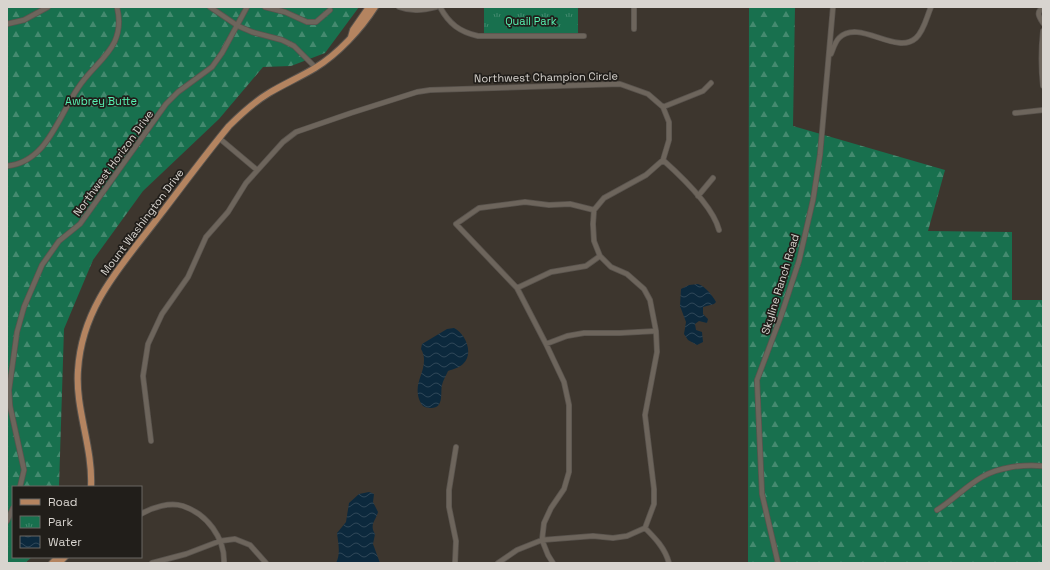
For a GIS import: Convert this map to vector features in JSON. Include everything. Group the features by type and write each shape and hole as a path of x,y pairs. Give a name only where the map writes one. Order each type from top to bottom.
{"main road":[{"name":"Mount Washington Drive","path":"351,37 353,30 369,7"},
{"name":"Mount Washington Drive","path":"91,486 91,466 78,386 79,355 85,328 96,304 108,284 219,138 241,114 269,93 316,68 356,33 375,7"}],"street":[{"path":"7,24 24,20 48,7"},
{"path":"7,166 23,162 40,151 54,130 78,87 111,50 118,30 119,14 117,7"},
{"path":"210,7 238,26 252,32 282,40 294,46 316,68"},
{"name":"Northwest Horizon Drive","path":"20,486 24,470 10,406 9,390 16,339 22,313 42,265 59,241 80,224 166,104 178,92 212,67 238,26 247,7"},
{"path":"265,7 285,12 307,22 316,22 330,10"},
{"path":"399,7 417,11 436,7"},
{"path":"440,7 448,20 459,29 474,35 584,36"},
{"path":"634,7 634,30"},
{"name":"Skyline Ranch Road","path":"778,563 762,494 757,380 781,316 799,261 813,200 820,155 833,7"},
{"path":"829,58 838,40 849,32 861,32 880,38 901,42 912,41 918,36 931,7"},
{"path":"1043,8 1038,13 1039,18 1043,23"},
{"path":"1043,31 1041,43 1041,72 1043,86"},
{"path":"498,563 517,550 542,540 593,536 613,538 627,536 644,528 654,504 645,415 657,352 656,331 650,300 644,289 626,274 611,267 600,256 594,241 594,210 604,198 646,175 663,160 669,140 669,122 663,107 702,91 711,83"},
{"name":"Northwest Champion Circle","path":"151,441 143,376 148,344 162,314 188,277 206,237 228,212 246,183 282,142 296,132 350,113 418,92 430,90 620,84 648,94 663,107"},
{"path":"1015,113 1043,110"},
{"path":"219,138 258,170"},
{"path":"663,160 687,182 716,221 719,230"},
{"path":"698,196 713,178"},
{"path":"553,563 542,540 544,523 551,508 564,489 569,472 569,405 564,382 517,288 456,224 479,208 525,202 549,205 570,204 594,210"},
{"path":"517,288 551,272 586,266 600,256"},
{"path":"546,344 567,336 584,333 656,331"},
{"path":"454,563 456,542 449,507 449,490 456,447"},
{"path":"937,510 983,476 1001,469 1017,466 1043,466"},
{"path":"142,514 156,507 170,505 182,506 196,512 215,529 224,554 224,563"},
{"path":"7,521 12,510"},
{"path":"644,528 657,540 664,551 668,563"},
{"path":"152,563 186,554 220,541 235,539 250,545 266,563"}],"green space":[{"name":"Awbrey Butte","path":"7,7 359,7 325,53 291,66 263,67 219,119 143,191 93,260 64,329 59,486 12,486 12,558 31,558 25,563 7,563"},
{"name":"Quail Park","path":"484,7 578,7 578,36 484,36"},
{"path":"749,7 795,7 793,126 945,170 928,231 1012,232 1012,300 1043,300 1043,563 748,563"}],"water":[{"path":"698,284 704,287 716,302 703,307 703,314 708,319 707,323 699,321 695,324 696,330 702,332 703,342 697,345 688,340 684,334 686,322 680,306 681,289 689,285"},
{"path":"454,328 465,339 468,355 463,364 448,371 442,383 441,400 438,406 435,408 426,407 421,403 418,393 418,384 424,365 424,357 421,349 422,344 447,329"},
{"path":"369,492 374,494 373,502 378,512 373,525 373,531 375,534 373,544 380,563 336,563 339,552 337,533 346,522 349,503 359,494"}]}
